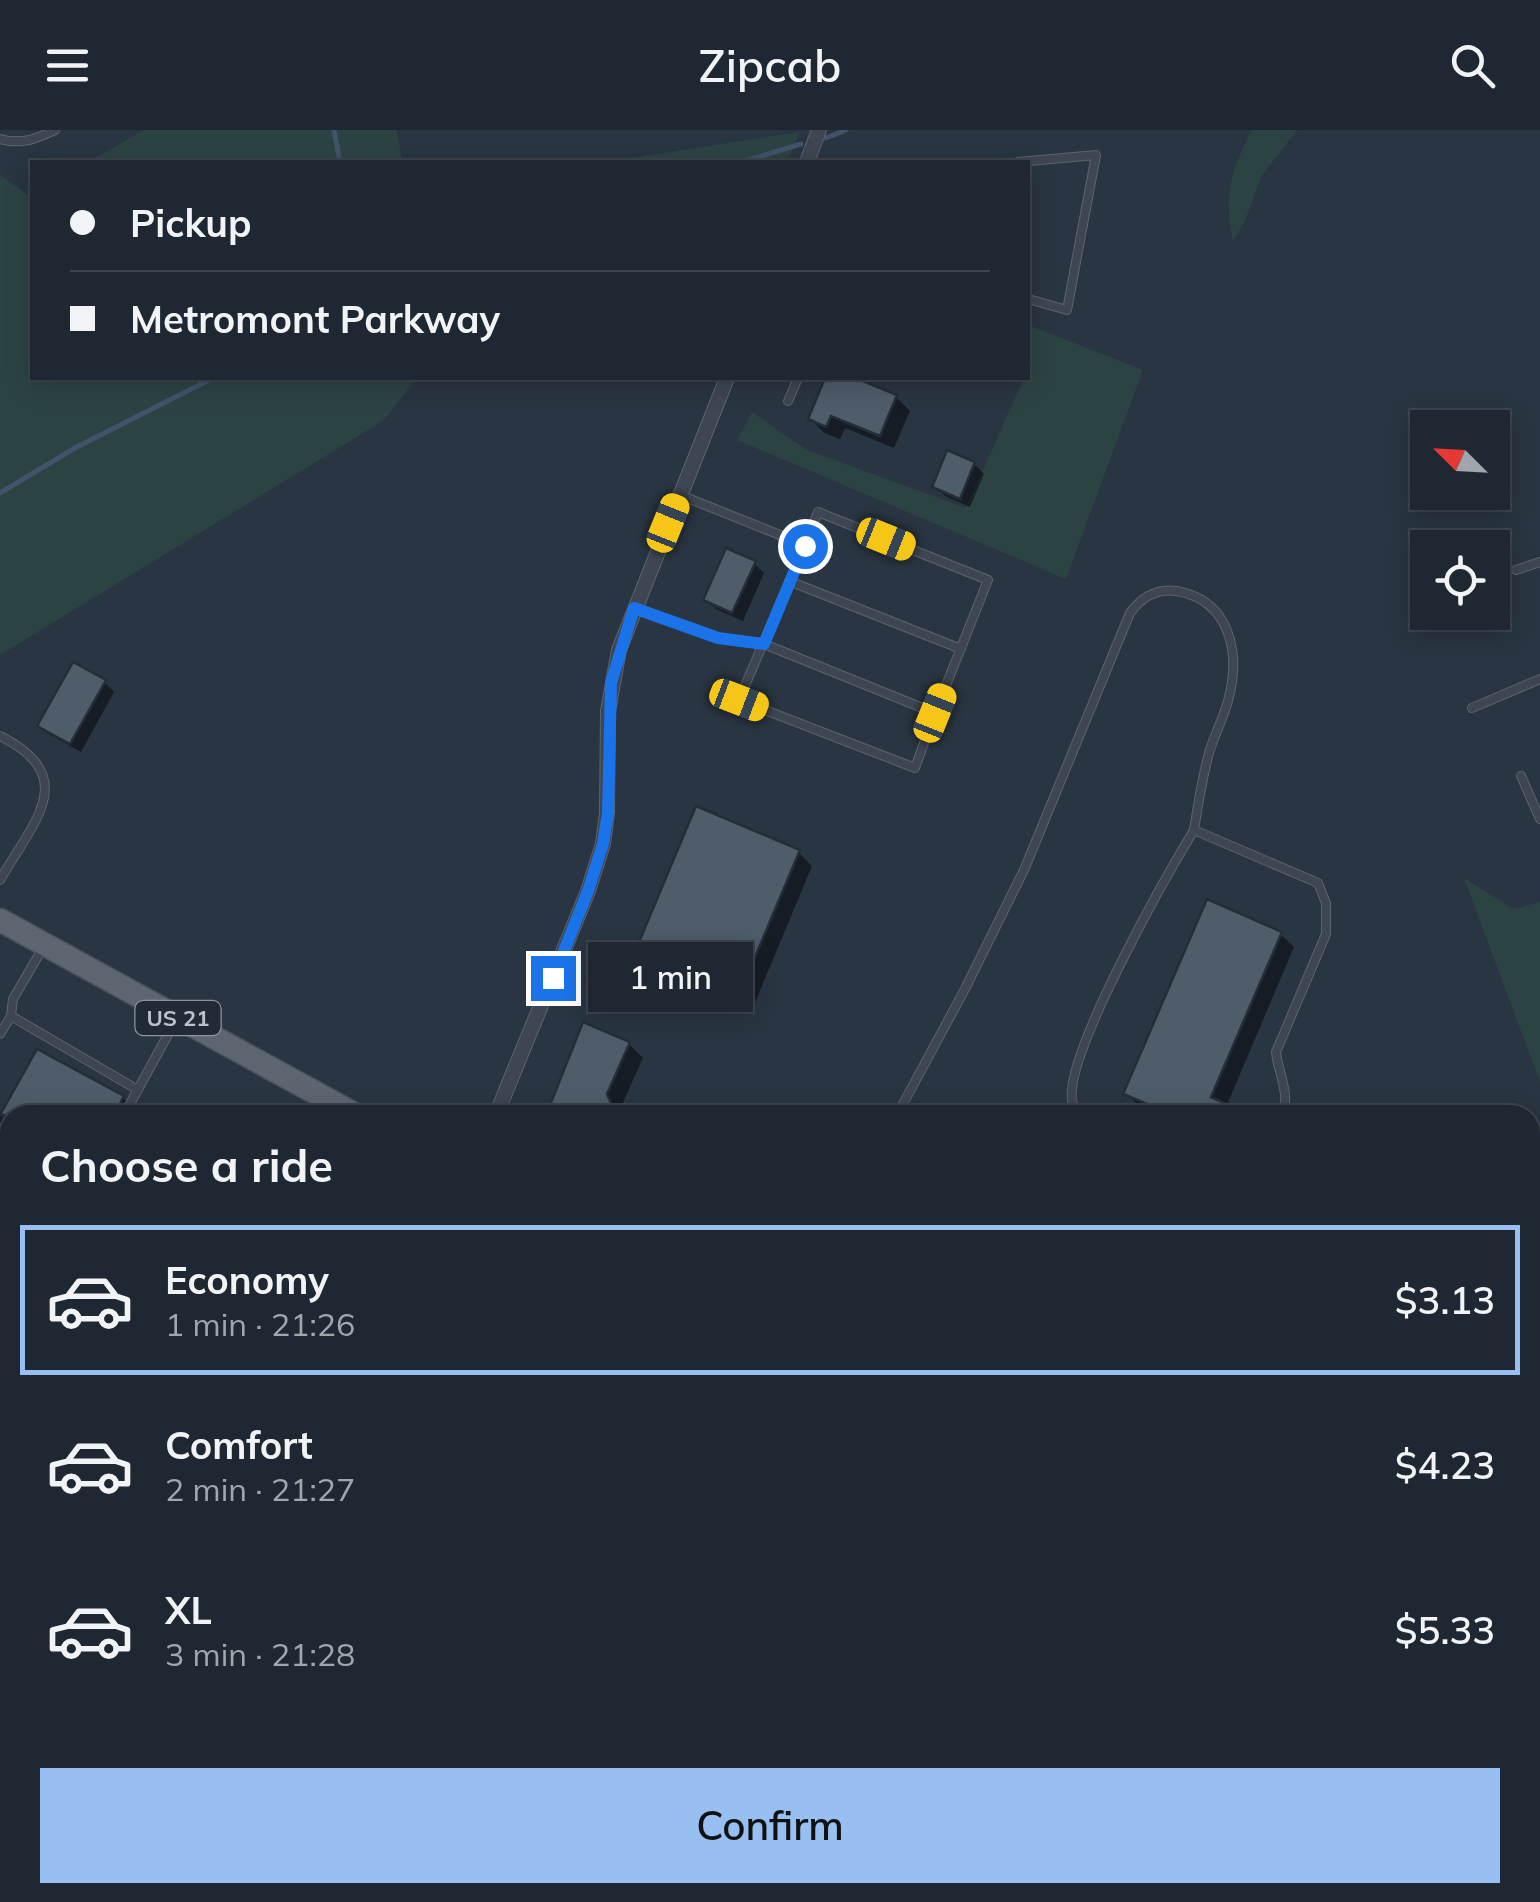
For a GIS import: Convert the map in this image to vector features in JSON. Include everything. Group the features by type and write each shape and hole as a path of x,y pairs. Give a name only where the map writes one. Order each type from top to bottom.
{"main road":[{"name":"US 21","path":"0,920 338,1105"}],"street":[{"path":"809,160 819,130"},
{"path":"500,1105 588,891 603,844 608,813 611,683 634,608 726,380"}],"lane":[{"path":"0,139 17,143 55,130"},
{"path":"1030,161 1096,155 1067,310 1030,301"},
{"path":"788,401 797,380"},
{"path":"680,495 805,546"},
{"path":"818,512 988,580 916,768 739,700 789,581 818,512"},
{"path":"1516,570 1540,562"},
{"path":"789,581 961,648"},
{"path":"901,1105 1024,870 1130,614 1138,602 1154,592 1168,590 1203,600 1219,613 1231,637 1229,698 1202,780 1194,830 1089,1031 1077,1065 1071,1098 1073,1105"},
{"path":"634,608 718,638 764,644 935,713"},
{"path":"1472,708 1540,679"},
{"path":"0,736 42,767 47,788 40,810 0,880"},
{"path":"1521,776 1540,819"},
{"path":"1194,830 1318,884 1326,904 1326,934 1276,1052 1286,1105"},
{"path":"0,1034 11,1016 13,999 44,944"},
{"path":"11,1016 138,1090"},
{"path":"130,1105 178,1018"}],"green space":[{"path":"144,130 396,130 403,160 92,160"},
{"path":"1251,130 1297,130 1261,177 1233,241 1229,196 1238,159"},
{"path":"800,132 788,160 617,160"},
{"path":"0,175 30,197 30,380 415,380 383,421 0,655"},
{"path":"1030,326 1143,370 1066,579 737,440 752,412 807,450 966,508 1023,380 1030,380"},
{"path":"1464,878 1514,909 1540,902 1540,1082"}],"building":[{"path":"824,380 861,380 897,395 880,436 831,416 826,427 808,419"},
{"path":"947,450 975,462 960,499 932,487"},
{"path":"726,548 756,561 732,613 703,600"},
{"path":"73,662 106,680 70,744 37,726"},
{"path":"696,806 800,850 740,993 636,949"},
{"path":"1207,899 1282,932 1211,1097 1229,1105 1150,1105 1123,1094"},
{"path":"583,1022 630,1042 607,1094 612,1105 550,1105"},
{"path":"37,1049 124,1096 119,1105 6,1105"}],"waterway":[{"path":"334,130 340,160"},
{"path":"826,138 846,130"},
{"path":"749,160 801,144"},
{"path":"0,493 75,448 209,380"}],"route":[{"path":"553,978 603,844 608,813 611,683 634,608 718,638 764,644 805,546"}]}
